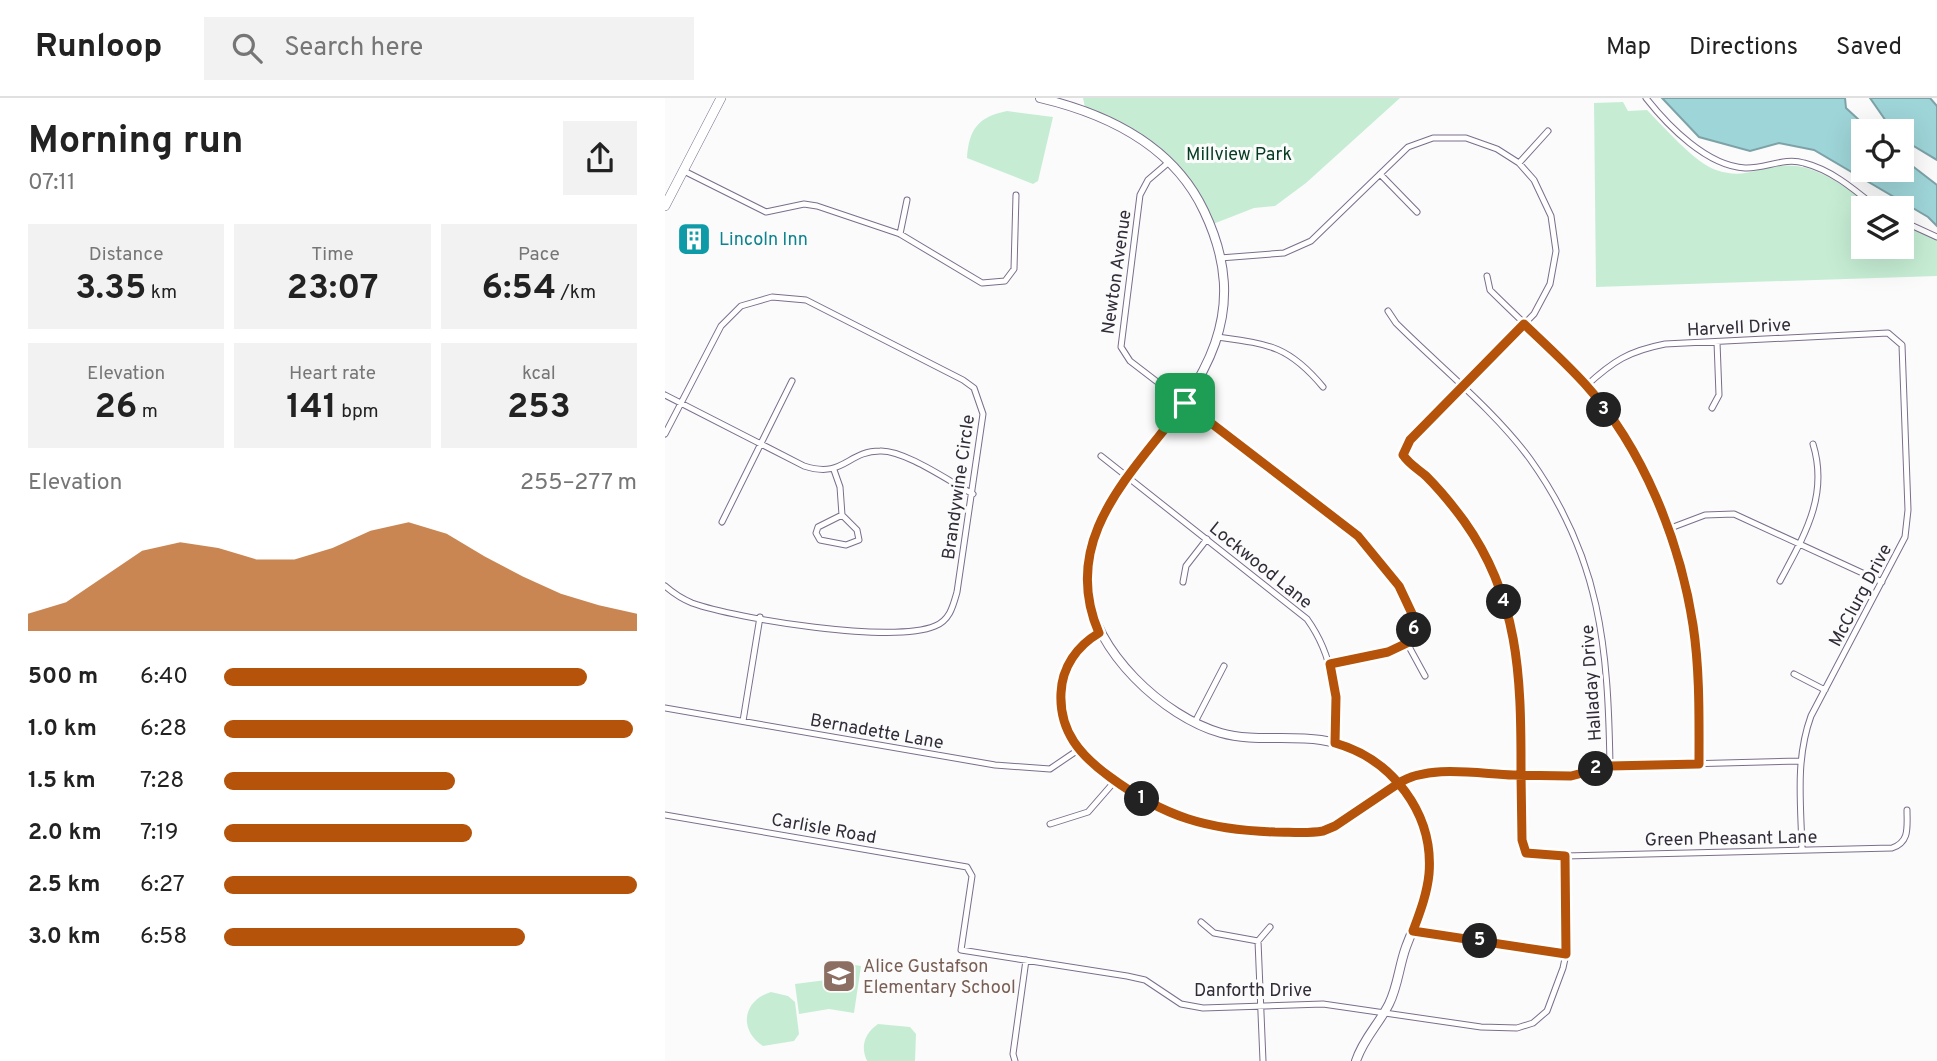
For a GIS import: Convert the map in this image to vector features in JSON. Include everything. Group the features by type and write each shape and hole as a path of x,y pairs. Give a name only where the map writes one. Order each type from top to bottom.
{"main road":[{"path":"665,206 721,98"}],"street":[{"path":"1040,98 1121,126 1170,161 1203,206 1220,258 1223,298 1218,337 1203,377 1100,520 1089,549 1088,591 1099,633 1124,669 1195,722 1238,736 1335,743 1375,760 1399,783 1418,812 1428,848 1427,889 1395,991 1385,1013 1362,1045 1356,1061"},
{"path":"1646,98 1658,113 1703,152 1725,164 1745,168 1785,161 1801,162 1839,179 1861,196"},
{"path":"1519,163 1548,131"},
{"path":"1220,258 1284,253 1311,241 1408,147 1433,138 1466,138 1497,149 1519,163 1545,199 1551,216 1556,251 1550,284 1542,302 1524,324 1404,447 1403,455 1426,477 1464,522 1485,556 1503,595 1521,682 1521,775"},
{"name":"Newton Avenue","path":"1170,161 1148,180 1140,195 1120,341 1130,361 1373,550 1399,586 1412,611 1414,629 1407,643"},
{"path":"684,171 766,212 804,205 817,206 900,234 982,282 998,284 1005,281 1014,269 1016,195"},
{"path":"1380,174 1417,212"},
{"path":"900,234 907,200"},
{"path":"1914,226 1937,237"},
{"path":"1487,276 1490,290 1587,386 1631,451 1668,529 1683,574 1693,626 1699,764"},
{"name":"Brandywine Circle","path":"665,434 721,326 741,306 772,297 806,300 974,388 983,414 957,592 953,608 942,622 915,631 874,634 760,617 691,603 665,586"},
{"name":"Halladay Drive","path":"1388,311 1396,323 1529,458 1558,504 1584,559 1600,615 1608,673 1610,766"},
{"name":"Harvell Drive","path":"1587,386 1609,365 1634,351 1665,344 1888,333 1902,345"},
{"path":"1218,337 1280,348 1301,361 1323,387"},
{"path":"1712,408 1719,395 1717,342"},
{"name":"McClurg Drive","path":"1802,850 1800,761 1803,738 1825,690 1902,546 1908,518 1902,345"},
{"path":"722,522 792,381"},
{"path":"665,395 804,466 825,471 834,470 867,453 887,451 973,494"},
{"path":"1780,581 1818,500 1818,462 1813,444"},
{"name":"Lockwood Lane","path":"1101,456 1294,607 1316,632 1330,664 1336,697 1335,743"},
{"path":"834,470 840,487 842,515 856,530 859,540 849,545 820,540 816,533 818,527 842,515"},
{"path":"1668,529 1705,515 1734,514 1882,582"},
{"path":"1183,582 1186,566 1206,539"},
{"path":"743,721 760,617"},
{"path":"1099,633 1076,652 1062,683 1063,719 1078,750 1115,781 1170,814 1211,827 1311,833 1335,826 1408,777 1427,773 1571,776 1610,766 1800,761"},
{"path":"1330,664 1388,652 1407,643 1425,676"},
{"path":"1195,722 1224,666"},
{"path":"1794,674 1825,690"},
{"name":"Bernadette Lane","path":"665,708 995,765 1050,769 1078,750"},
{"name":"Green Pheasant Lane","path":"1521,775 1522,840 1526,853 1565,856 1897,847 1906,837 1907,810"},
{"path":"1050,824 1088,812 1115,781"},
{"name":"Carlisle Road","path":"665,815 967,867 972,876 961,950"},
{"path":"1413,931 1566,954 1565,856"},
{"path":"1201,922 1214,933 1258,940"},
{"path":"1263,1061 1258,940 1269,928"},
{"name":"Danforth Drive","path":"961,950 1145,980 1181,1004 1203,1007 1323,1004 1481,1027 1517,1027 1533,1023 1547,1011 1566,954"},
{"path":"1015,1061 1013,1054 1027,960"}],"green space":[{"name":"Millview Park","path":"1083,98 1400,98 1306,183 1275,206 1254,208 1213,224 1189,182 1163,151 1129,129 1085,108"},
{"path":"1623,102 1628,111 1647,110 1689,152 1708,166 1725,173 1792,166 1818,172 1830,178 1858,196 1851,196 1851,259 1914,259 1914,230 1937,240 1937,276 1596,287 1594,103"},
{"path":"1007,111 1053,117 1038,181 1033,184 967,158 970,139 977,126 989,117"},
{"path":"835,962 861,966 854,1013 829,1009 799,1014 795,984 826,980 830,989"},
{"path":"771,992 788,996 795,1002 799,1034 794,1041 763,1046 750,1032 747,1016 754,1002"},
{"path":"878,1024 910,1027 916,1034 915,1061 867,1061 865,1040"}],"water":[{"path":"1662,98 1845,98 1846,108 1858,119 1851,119 1851,172 1814,150 1779,143 1750,151 1699,137"},
{"path":"1870,98 1930,98 1937,106 1937,160 1914,146 1914,119 1885,119"},
{"path":"1914,167 1937,185 1937,226 1914,209 1914,196 1892,196 1868,182 1914,182"}],"place":[{"name":"Lincoln Inn","path":"694,239"},
{"name":"Alice Gustafson Elementary School","path":"839,976"}],"route":[{"path":"1185,403 1110,502 1094,534 1089,549 1088,591 1099,633 1082,644 1069,662 1062,683 1063,719 1070,737 1085,757 1149,804 1211,827 1258,832 1323,831 1335,826 1399,783 1408,777 1427,773 1513,775 1521,775 1530,775 1571,776 1610,766 1699,764 1699,690 1693,626 1683,574 1668,529 1643,472 1619,430 1587,386 1524,324 1410,440 1404,447 1403,455 1446,498 1464,522 1479,545 1503,595 1521,682 1521,775 1523,848 1531,856 1565,856 1566,954 1413,931 1427,889 1429,874 1428,848 1423,824 1405,789 1399,783 1394,777 1375,760 1335,743 1336,697 1330,664 1398,650 1412,636 1415,620 1412,611 1386,566 1358,536 1185,403"}]}
